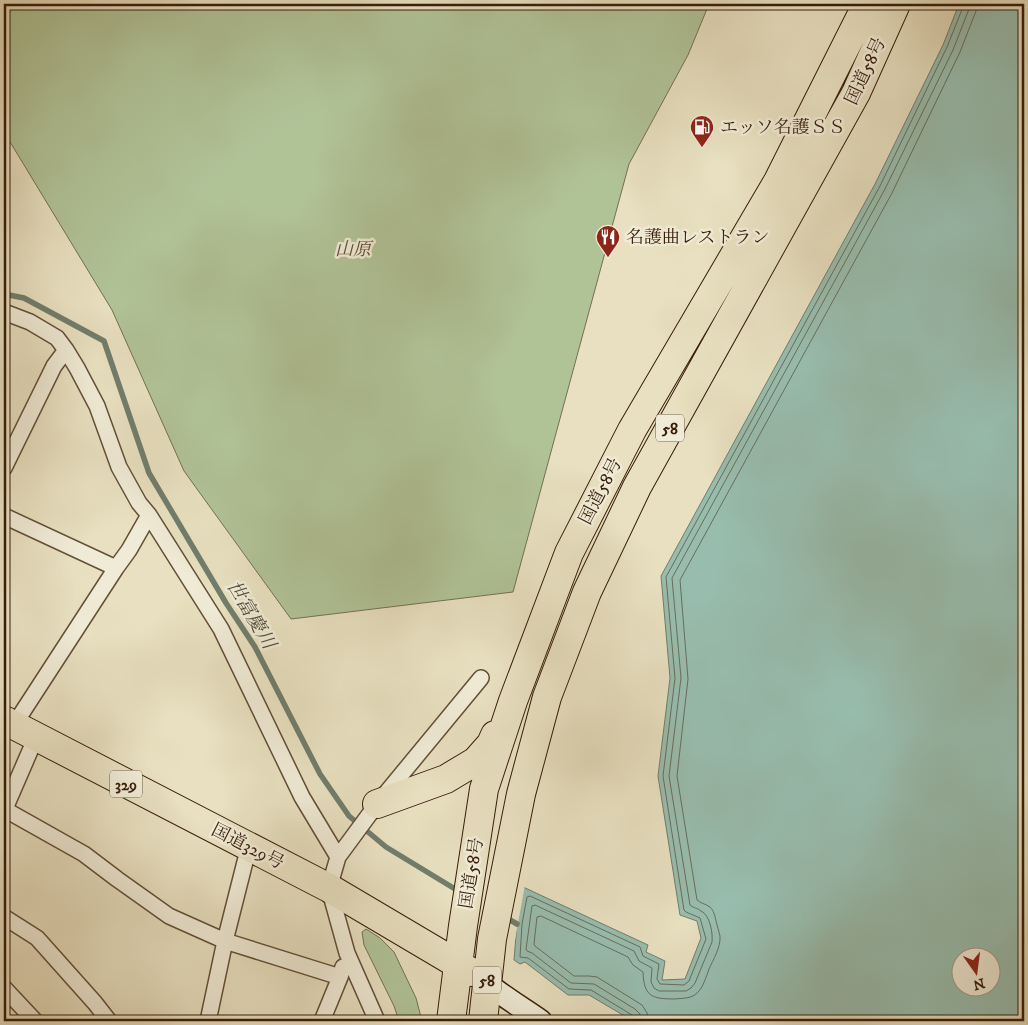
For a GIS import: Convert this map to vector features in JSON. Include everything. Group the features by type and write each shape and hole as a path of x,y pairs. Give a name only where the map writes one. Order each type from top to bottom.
{"highway":[{"name":"国道58号","path":"451,1021 484,789 513,701 569,553 632,430 778,181 866,4"},
{"name":"国道58号","path":"483,1021 492,939 521,794 546,697 587,592 637,487 856,93 896,4"},
{"path":"377,804 446,779 476,761 491,744 513,701"},
{"name":"国道329号","path":"18,728 330,888 458,963 486,982"}],"street":[{"path":"4,312 30,322 57,338 66,350 97,406 120,467 139,503 149,515 221,629 302,797 338,857"},
{"path":"4,468 54,366 66,350"},
{"path":"149,515 18,728 4,810 84,854 169,916 225,942 340,977"},
{"path":"4,516 116,568"},
{"path":"377,1021 347,953 330,888 338,857 377,804 481,678"},
{"path":"208,1021 249,846"},
{"path":"4,917 37,938 109,1021"},
{"path":"322,1021 340,977 347,953"},
{"path":"486,982 541,1021"},
{"path":"4,988 36,1021"}],"green space":[{"name":"山原","path":"4,4 709,4 688,55 629,164 513,592 291,619 184,471 112,310 4,132"},
{"path":"366,929 380,938 394,952 416,998 422,1021 399,1021 394,1006 364,945 362,932"}],"water":[{"path":"959,4 1024,4 1024,1021 633,1021 589,995 568,995 525,962 520,964 514,960 523,887 648,945 646,952 665,961 662,980 685,979 701,938 697,921 680,915 658,776 670,678 661,576 875,184 943,45"}],"pier":[{"path":"522,885 525,885 512,951 515,923"}],"waterway":[{"name":"世富慶川","path":"4,294 24,298 104,341 149,473 226,603 255,647 320,774 349,816 386,847 460,892"},
{"name":"世富慶川","path":"505,917 517,924"}],"place":[{"name":"エッソ名護ＳＳ","path":"702,148"},
{"name":"名護曲レストラン","path":"608,258"}]}
